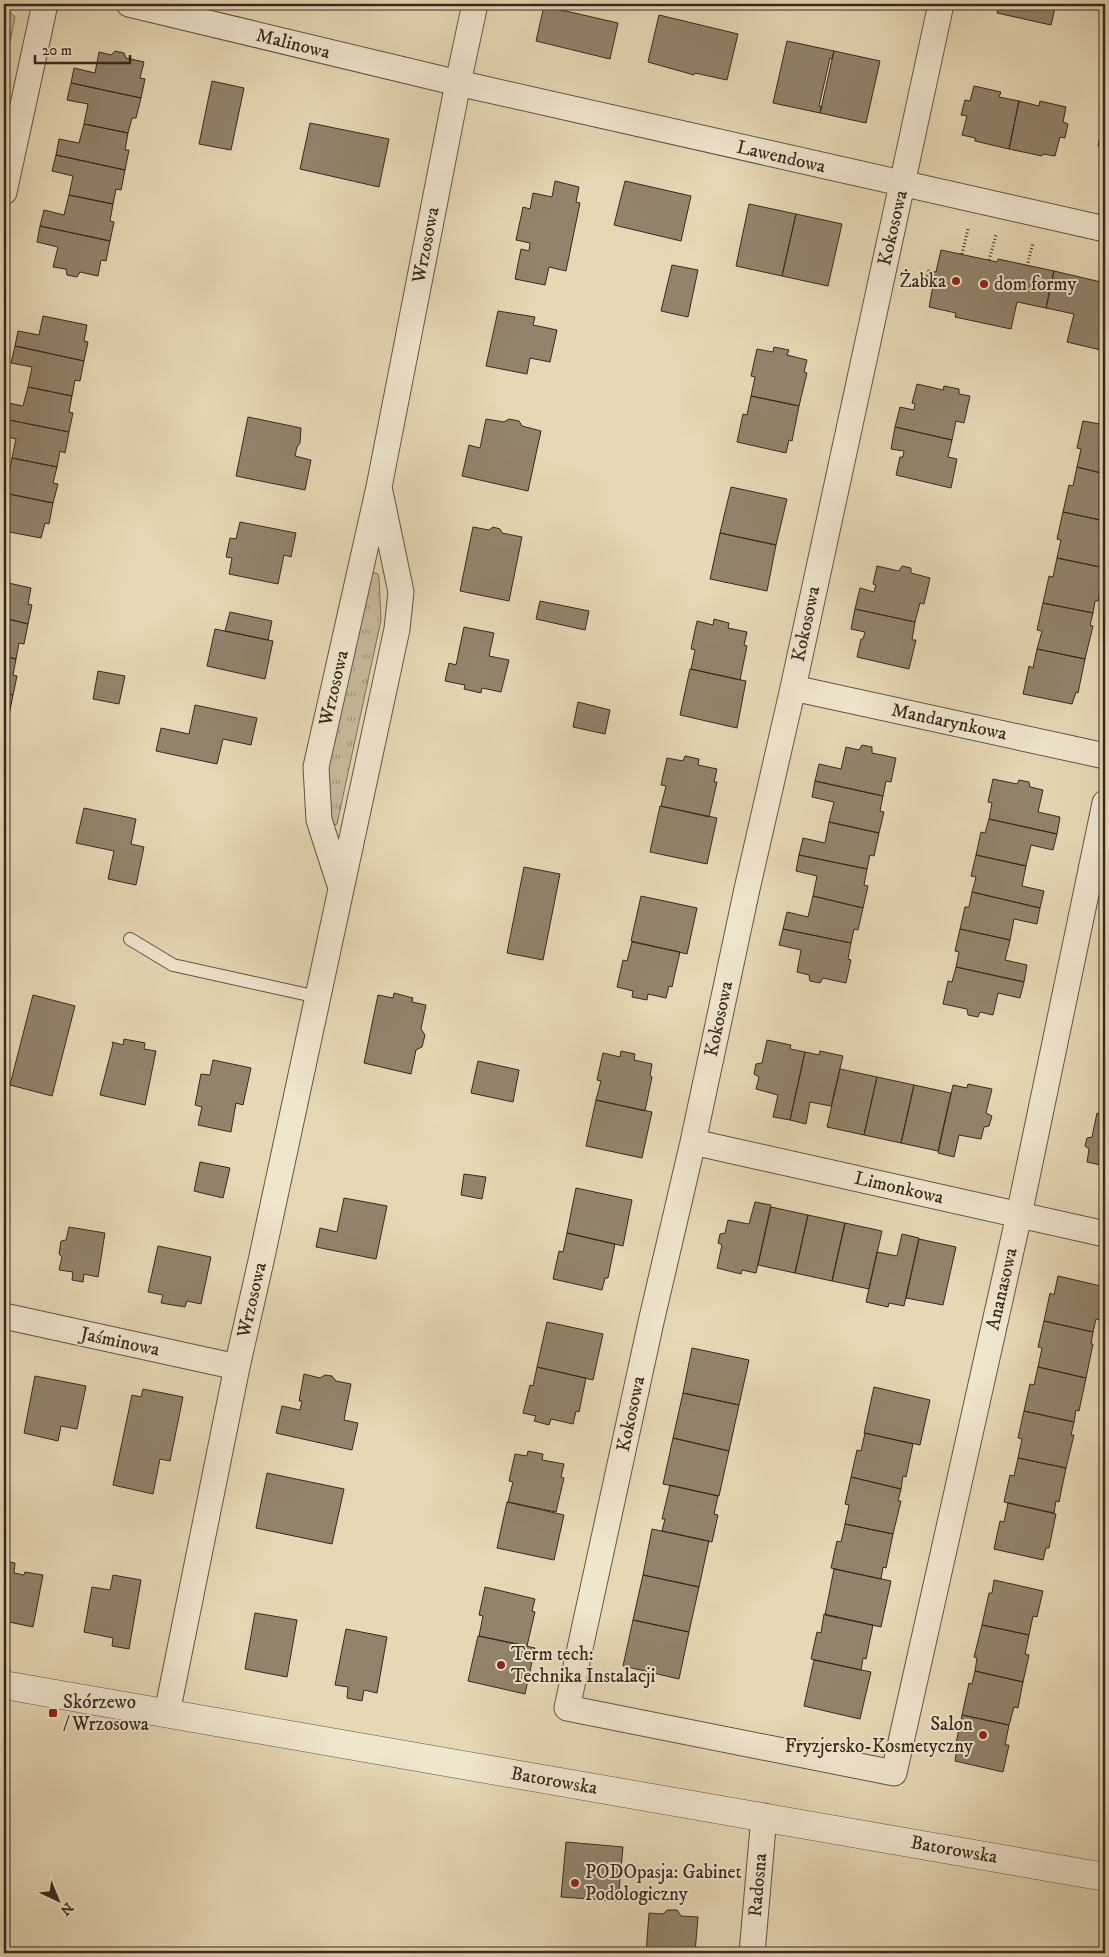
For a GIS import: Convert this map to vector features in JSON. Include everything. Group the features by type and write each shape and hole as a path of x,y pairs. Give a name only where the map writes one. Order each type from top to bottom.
{"street":[{"path":"4,192 45,4"},
{"name":"Malinowa","path":"129,4 458,84"},
{"name":"Wrzosowa","path":"341,888 319,820 316,767 379,487 475,4"},
{"name":"Kokosowa","path":"894,1773 567,1708 651,1322 693,1142 747,888 793,688 941,4"},
{"name":"Lawendowa","path":"458,84 1105,229"},
{"name":"Wrzosowa","path":"167,1713 237,1367 397,629 401,592 379,487"},
{"name":"Mandarynkowa","path":"793,688 1105,756"},
{"name":"Ananasowa","path":"894,1773 1019,1215 1105,803"},
{"name":"Limonkowa","path":"693,1142 1105,1234"},
{"name":"Jaśminowa","path":"4,1316 237,1367"},
{"name":"Batorowska","path":"4,1685 764,1816 1105,1877"},
{"name":"Radosna","path":"752,1953 764,1816"}],"lane":[{"path":"130,939 173,965 318,997"}],"path":[{"path":"962,254 968,229"},
{"path":"989,260 996,235"},
{"path":"1027,266 1033,243"}],"green space":[{"path":"4,6 15,17 4,72"},
{"path":"372,572 378,574 379,579 381,620 337,824 334,825 327,788 327,774 369,575"}],"building":[{"path":"999,4 1056,4 1051,25 997,13"},
{"path":"544,6 618,23 610,59 536,41"},
{"path":"659,15 738,34 727,80 695,73 694,75 648,62"},
{"path":"787,41 834,51 832,59 830,58 819,106 822,107 820,113 773,103"},
{"path":"115,51 124,53 126,58 144,62 140,78 145,79 141,98 71,83 74,68 95,73 99,52 111,55"},
{"path":"834,51 880,61 866,123 820,113"},
{"path":"212,81 244,88 231,150 199,144"},
{"path":"71,83 141,98 136,118 132,118 128,133 84,124 88,104 67,100"},
{"path":"974,86 1001,92 999,97 1019,101 1009,149 975,141 975,138 962,135 967,116 961,115 965,100 970,101"},
{"path":"1019,101 1039,106 1040,101 1066,107 1063,122 1068,124 1065,138 1060,137 1055,156 1043,154 1042,156 1009,149"},
{"path":"310,123 389,139 379,187 300,169"},
{"path":"84,124 128,133 125,150 129,150 125,170 56,155 59,139 79,143"},
{"path":"1101,131 1105,132 1105,167 1099,166 1104,146 1098,146"},
{"path":"56,155 125,170 121,190 116,189 113,204 69,195 73,176 52,171"},
{"path":"555,181 579,187 576,202 580,203 566,271 549,267 545,285 515,279 521,249 529,251 530,243 516,240 523,207 530,209 533,193 552,197"},
{"path":"625,181 691,196 681,241 614,225"},
{"path":"69,195 113,204 110,221 114,222 110,241 40,226 44,210 64,215"},
{"path":"749,204 796,214 782,276 736,266"},
{"path":"796,214 842,224 828,286 782,276"},
{"path":"40,226 110,241 106,261 101,260 98,276 80,272 77,277 67,275 66,269 53,267 58,247 37,242"},
{"path":"941,250 997,262 998,259 1054,271 1046,308 1017,302 1011,329 955,317 956,313 929,307 933,286 925,284 928,270 936,272"},
{"path":"672,265 698,270 688,317 661,311"},
{"path":"1054,271 1105,283 1105,351 1067,342 1074,314 1046,308"},
{"path":"498,311 535,317 533,325 557,330 550,362 530,358 527,374 486,366"},
{"path":"43,316 87,325 84,341 88,342 84,361 15,346 18,331 39,335"},
{"path":"15,346 84,361 80,381 75,380 72,396 28,387 32,367 11,363"},
{"path":"774,347 789,350 787,355 807,360 804,372 807,373 799,406 751,396 755,377 751,376 757,349 773,352"},
{"path":"917,384 943,390 944,386 959,389 959,394 970,396 964,423 956,421 952,440 895,427 900,407 914,410 915,404 912,403"},
{"path":"28,387 72,396 69,412 73,413 69,432 4,419 4,402 23,406"},
{"path":"751,396 799,406 792,441 789,440 786,453 737,442 743,414 747,415"},
{"path":"248,417 301,428 300,443 295,456 311,460 305,490 236,476"},
{"path":"4,419 69,432 65,453 60,451 57,467 12,458 16,439 4,436"},
{"path":"486,419 504,422 509,419 519,421 522,426 541,431 528,491 462,476 469,445 480,448"},
{"path":"1100,420 1105,421 1105,474 1077,467 1081,449 1077,448 1083,421 1100,424"},
{"path":"895,427 952,440 948,457 957,459 951,488 896,475 900,457 903,457 904,451 891,449"},
{"path":"12,458 57,467 53,483 58,484 53,503 4,493 4,477 8,478"},
{"path":"1077,467 1105,474 1105,521 1063,512 1069,485 1073,486"},
{"path":"731,487 787,499 776,545 720,533"},
{"path":"4,493 53,503 49,524 45,523 41,538 4,531"},
{"path":"1063,512 1105,521 1105,568 1057,558 1061,540 1057,539"},
{"path":"240,522 296,533 291,557 284,555 278,584 229,574 232,558 226,557 230,538 236,539"},
{"path":"473,527 489,530 493,527 500,529 502,533 522,537 509,601 460,591"},
{"path":"720,533 776,545 767,591 710,579"},
{"path":"1057,558 1105,568 1098,601 1095,601 1093,613 1043,603 1049,576 1053,577"},
{"path":"877,566 899,571 902,566 911,568 911,573 930,578 924,604 920,603 915,622 855,609 860,588 874,592 876,585 873,584"},
{"path":"4,582 31,588 28,604 32,605 28,624 4,618"},
{"path":"540,601 589,611 585,630 536,619"},
{"path":"1043,603 1093,613 1090,625 1093,626 1085,659 1037,649 1042,631 1037,630"},
{"path":"855,609 915,622 912,640 916,640 909,669 857,657 861,639 863,639 865,632 851,629"},
{"path":"230,612 272,621 268,640 225,631"},
{"path":"4,618 28,624 24,644 19,643 16,659 4,656"},
{"path":"714,619 729,623 728,628 747,632 744,645 747,646 740,680 691,669 695,650 691,649 697,621 713,625"},
{"path":"464,627 494,633 489,656 509,660 501,692 482,688 481,693 464,689 465,685 445,681 449,663 456,665"},
{"path":"215,629 273,641 265,679 207,666"},
{"path":"1037,649 1085,659 1078,693 1076,692 1072,704 1023,694 1029,666 1033,668"},
{"path":"4,656 16,659 13,675 17,676 13,695 4,693"},
{"path":"690,669 746,681 737,728 680,715"},
{"path":"98,671 125,676 119,704 93,699"},
{"path":"4,693 13,695 9,715 4,714"},
{"path":"578,702 610,710 605,734 573,727"},
{"path":"195,705 257,718 251,745 223,739 217,764 156,751 161,728 189,734"},
{"path":"862,745 872,747 872,753 896,758 891,782 886,781 883,796 815,781 819,764 841,769 846,747 859,750"},
{"path":"685,756 699,759 698,765 717,769 714,782 717,782 709,817 661,806 666,786 661,785 667,758 683,761"},
{"path":"993,779 1017,784 1019,780 1029,782 1030,787 1043,790 1038,812 1060,817 1057,834 989,819 992,803 988,802"},
{"path":"815,781 883,796 880,811 884,812 879,833 829,822 834,802 812,797"},
{"path":"660,806 717,818 707,864 650,852"},
{"path":"84,808 136,819 131,844 144,847 136,885 108,879 114,851 76,843"},
{"path":"989,819 1057,834 1053,850 1031,845 1026,866 976,855 981,832 985,833"},
{"path":"829,822 879,833 874,856 870,855 867,869 799,855 803,838 825,843"},
{"path":"799,855 867,869 864,885 868,886 863,908 813,896 817,876 796,871"},
{"path":"976,855 1026,866 1022,886 1044,891 1040,908 972,892 976,877 971,876"},
{"path":"524,867 560,874 543,960 507,953"},
{"path":"972,892 1040,908 1037,924 1014,919 1010,940 960,929 965,907 969,907"},
{"path":"641,896 697,908 687,954 631,941"},
{"path":"813,896 863,908 858,930 854,929 851,943 783,929 787,912 808,917"},
{"path":"783,929 851,943 848,959 851,960 846,983 823,978 820,983 810,981 809,975 797,972 801,950 779,945"},
{"path":"960,929 1010,940 1005,960 1027,965 1024,982 956,967 959,952 955,951"},
{"path":"632,942 680,952 672,987 669,986 666,998 648,994 647,1000 632,997 633,991 617,987 623,960 627,961"},
{"path":"956,967 1024,982 1020,998 998,993 993,1015 980,1012 978,1017 968,1015 967,1009 943,1004 948,981 952,982"},
{"path":"394,993 413,998 412,1002 426,1005 421,1029 425,1035 422,1047 416,1050 411,1074 364,1063 378,995 393,998"},
{"path":"33,995 75,1006 52,1096 10,1085"},
{"path":"124,1039 145,1043 144,1049 156,1051 145,1105 100,1095 112,1042 123,1045"},
{"path":"767,1040 791,1045 790,1049 805,1052 790,1120 773,1117 778,1095 756,1089 759,1077 754,1074 756,1064 762,1063"},
{"path":"621,1051 635,1054 634,1060 652,1064 650,1076 652,1077 645,1111 596,1100 601,1081 597,1080 603,1053 620,1057"},
{"path":"820,1051 843,1056 831,1106 810,1102 806,1124 790,1120 805,1052 819,1055"},
{"path":"213,1060 251,1068 243,1105 236,1103 231,1132 198,1125 202,1107 195,1105 201,1074 210,1075"},
{"path":"478,1061 519,1070 513,1102 471,1093"},
{"path":"840,1069 877,1077 864,1135 827,1127"},
{"path":"877,1077 914,1085 901,1143 864,1135"},
{"path":"968,1084 992,1089 986,1113 992,1116 989,1126 984,1127 981,1139 959,1135 954,1157 938,1153 953,1085 967,1088"},
{"path":"914,1085 951,1093 938,1151 901,1143"},
{"path":"596,1100 652,1112 642,1158 586,1146"},
{"path":"1097,1113 1105,1115 1105,1166 1087,1162 1089,1149 1085,1146 1087,1138 1092,1137"},
{"path":"200,1162 230,1168 223,1198 194,1191"},
{"path":"464,1174 486,1177 482,1199 461,1195"},
{"path":"576,1188 632,1200 623,1246 567,1233"},
{"path":"344,1198 387,1206 376,1259 316,1247 320,1228 337,1232"},
{"path":"755,1202 771,1205 756,1273 742,1270 741,1274 717,1268 722,1245 718,1243 720,1234 725,1233 728,1220 749,1224"},
{"path":"771,1207 808,1215 795,1273 758,1265"},
{"path":"808,1215 845,1223 832,1281 795,1273"},
{"path":"845,1223 882,1231 869,1289 832,1281"},
{"path":"69,1227 105,1233 98,1277 84,1274 83,1282 72,1280 73,1272 59,1270 62,1257 59,1254 61,1241 66,1240"},
{"path":"567,1233 615,1244 608,1278 605,1278 602,1290 553,1279 559,1251 563,1252"},
{"path":"902,1234 919,1238 904,1306 889,1303 888,1307 866,1302 877,1252 897,1256"},
{"path":"919,1239 956,1247 943,1305 906,1298"},
{"path":"158,1246 211,1257 201,1304 187,1301 185,1307 161,1303 163,1295 148,1292"},
{"path":"1058,1276 1105,1287 1099,1320 1096,1319 1093,1332 1044,1321 1050,1293 1054,1295"},
{"path":"1044,1321 1093,1332 1091,1344 1093,1344 1086,1378 1038,1367 1042,1348 1038,1347"},
{"path":"547,1322 603,1334 593,1380 537,1367"},
{"path":"692,1348 749,1360 739,1405 683,1393"},
{"path":"537,1367 586,1378 579,1412 576,1411 573,1424 551,1419 549,1425 534,1421 536,1416 523,1413 530,1385 533,1386"},
{"path":"1038,1367 1086,1378 1079,1411 1076,1410 1074,1422 1024,1411 1030,1384 1034,1385"},
{"path":"304,1374 320,1378 325,1375 332,1376 336,1381 351,1384 344,1420 358,1423 352,1450 276,1433 282,1406 300,1410 302,1401 299,1401"},
{"path":"35,1376 86,1386 77,1429 61,1426 58,1441 24,1433"},
{"path":"874,1387 930,1400 920,1445 864,1433"},
{"path":"143,1389 183,1397 170,1461 160,1459 153,1494 113,1485 132,1395 141,1397"},
{"path":"683,1393 739,1405 729,1451 673,1438"},
{"path":"1024,1411 1074,1422 1071,1435 1074,1435 1066,1468 1018,1458 1022,1439 1018,1438"},
{"path":"865,1433 913,1444 906,1477 903,1476 901,1489 851,1477 857,1450 861,1451"},
{"path":"673,1438 729,1451 719,1496 663,1484"},
{"path":"528,1451 543,1454 542,1460 564,1464 561,1477 564,1478 556,1512 508,1502 513,1482 509,1481 515,1454 527,1456"},
{"path":"1018,1458 1066,1468 1059,1502 1056,1501 1054,1513 1004,1502 1010,1475 1014,1476"},
{"path":"267,1473 344,1489 332,1544 256,1528"},
{"path":"851,1477 901,1489 898,1501 901,1501 893,1534 845,1524 849,1505 845,1504"},
{"path":"670,1485 718,1496 714,1514 718,1515 712,1542 662,1531 665,1519 662,1519"},
{"path":"507,1502 564,1515 554,1560 497,1548"},
{"path":"1008,1503 1056,1514 1049,1548 1046,1548 1043,1560 994,1549 1000,1521 1004,1522"},
{"path":"845,1524 893,1534 886,1568 883,1567 881,1579 831,1568 837,1541 841,1542"},
{"path":"652,1529 709,1541 699,1587 643,1575"},
{"path":"4,1561 15,1563 14,1573 24,1575 25,1572 43,1575 33,1627 4,1621"},
{"path":"834,1569 891,1581 881,1627 825,1615"},
{"path":"113,1575 141,1580 129,1649 112,1646 113,1638 84,1632 92,1587 110,1590"},
{"path":"643,1575 699,1587 689,1632 633,1620"},
{"path":"994,1580 1043,1591 1037,1617 1033,1616 1029,1635 982,1625"},
{"path":"485,1587 535,1599 532,1611 535,1612 527,1646 479,1636 483,1616 479,1615"},
{"path":"255,1613 297,1620 287,1677 245,1669"},
{"path":"824,1614 873,1625 866,1659 863,1658 861,1670 811,1659 817,1632 821,1633"},
{"path":"633,1620 689,1632 679,1679 623,1666"},
{"path":"982,1625 1029,1635 1025,1654 1029,1655 1023,1682 975,1671 977,1658 974,1657"},
{"path":"346,1629 387,1637 377,1693 364,1690 362,1701 347,1698 348,1687 335,1685"},
{"name":"Term tech: Technika Instalacji","path":"478,1636 535,1648 525,1694 468,1681"},
{"path":"814,1660 871,1672 860,1719 804,1706"},
{"path":"975,1671 1023,1682 1018,1708 1014,1707 1009,1725 962,1715 969,1683 972,1684"},
{"name":"Salon Fryzjersko-Kosmetyczny","path":"962,1715 1009,1725 1005,1745 1009,1745 1003,1772 955,1761 957,1748 955,1748"},
{"path":"566,1842 623,1847 618,1901 561,1897"},
{"path":"667,1910 677,1910 681,1916 698,1917 695,1953 646,1953 649,1913 663,1914"}],"place":[{"name":"Żabka","path":"956,281"},
{"name":"dom formy","path":"984,284"},
{"name":"Term tech: Technika Instalacji","path":"501,1665"},
{"name":"Skórzewo / Wrzosowa","path":"53,1713"},
{"name":"Salon Fryzjersko-Kosmetyczny","path":"983,1735"},
{"name":"PODOpasja: Gabinet Podologiczny","path":"575,1883"}]}
